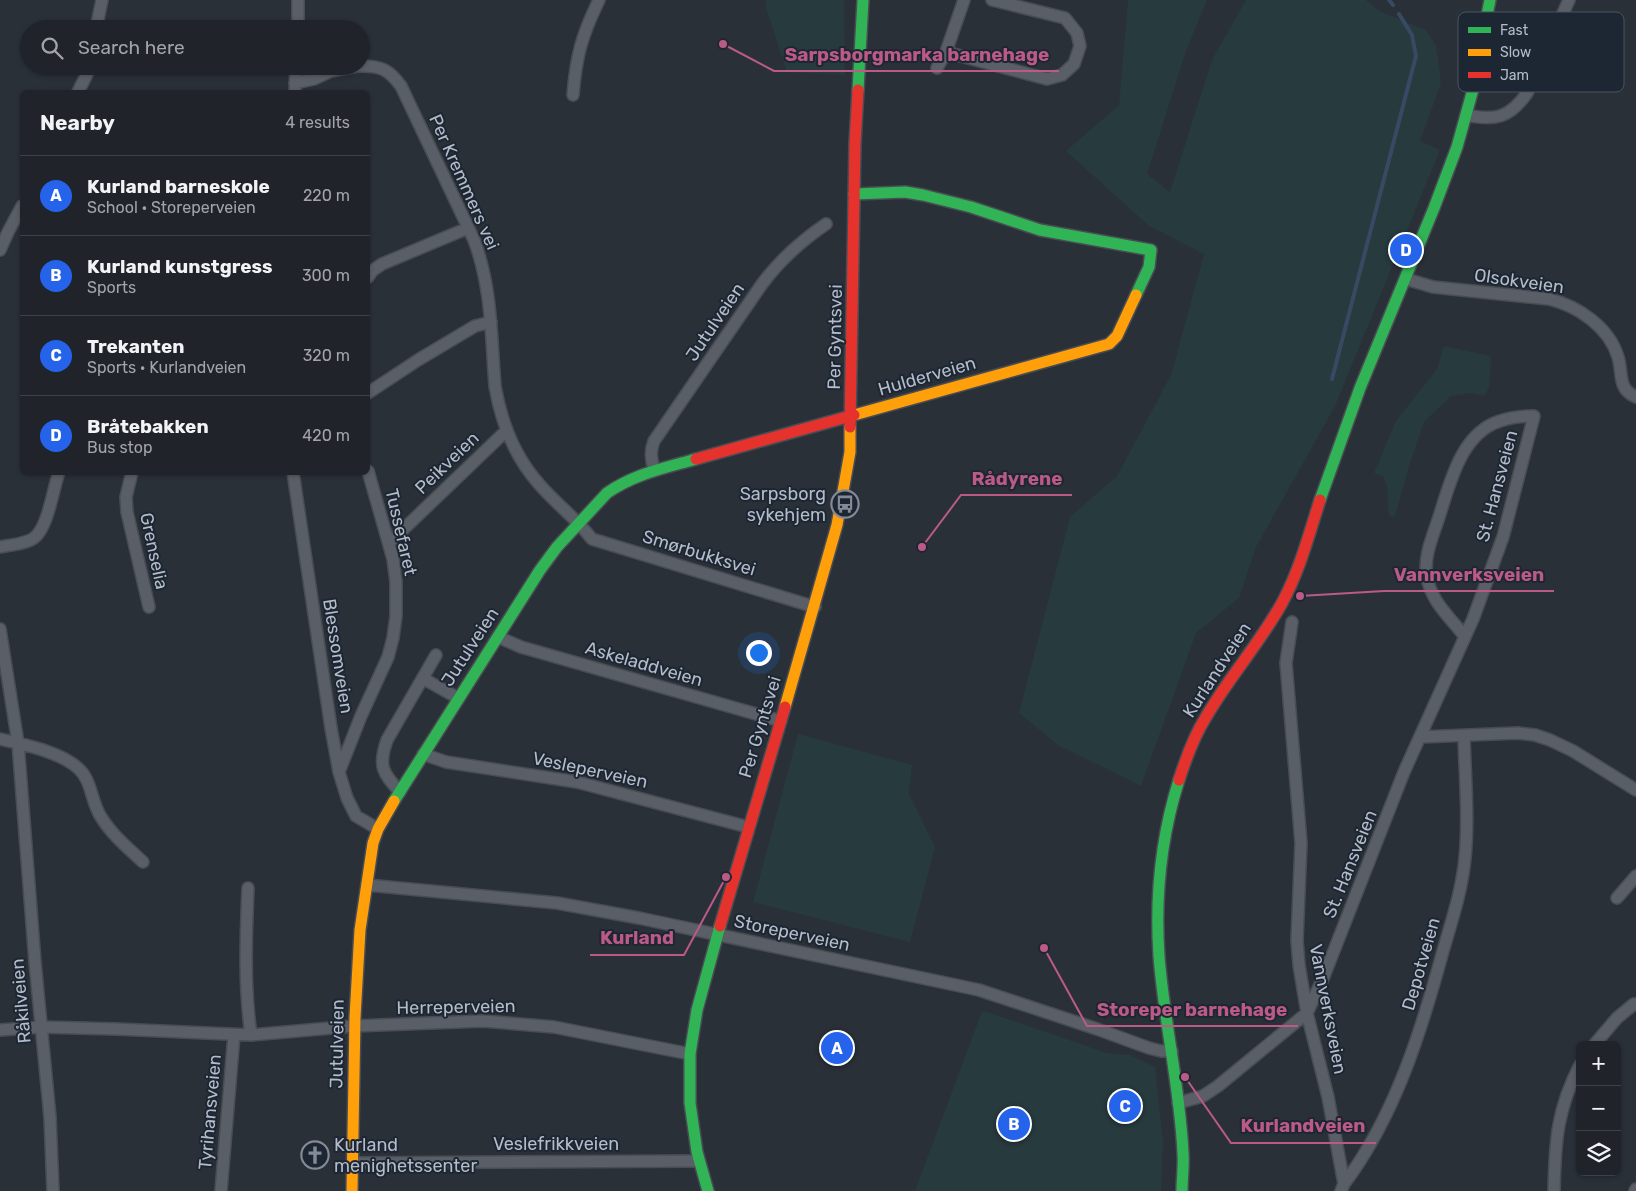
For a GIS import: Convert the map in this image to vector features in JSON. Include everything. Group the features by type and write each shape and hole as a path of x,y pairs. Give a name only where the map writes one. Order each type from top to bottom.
{"street":[{"path":"98,20 102,0"},
{"path":"298,0 298,20"},
{"path":"573,95 575,65 581,42 599,0"},
{"name":"Per Gyntsvei","path":"708,1191 699,1161 690,1103 690,1054 698,1010 716,935 724,915 748,827 815,607 837,525 847,478 852,416 855,142 863,0"},
{"path":"937,68 946,52 964,0"},
{"path":"946,52 1047,79 1062,75 1074,64 1079,52 1079,39 1077,33 1065,18 992,0"},
{"path":"1564,12 1569,0"},
{"name":"Per Kremmers vei","path":"370,66 377,66 391,74 401,86 480,257 485,276 491,322 495,386 498,402 512,442 540,486 580,523"},
{"path":"79,90 86,75"},
{"path":"295,88 296,75"},
{"name":"Per Kremmers vei","path":"295,88 324,75"},
{"path":"1406,279 1457,146 1471,92"},
{"path":"1466,115 1480,118 1498,117 1513,110 1527,92"},
{"name":"Hulderveien","path":"654,470 1109,344 1117,336 1123,325 1149,267 1151,250 1040,230 971,207 923,195 905,192 854,194"},
{"path":"0,250 20,210"},
{"name":"Jutulveien","path":"352,1191 357,955 366,885 373,844 378,829 458,698 540,570 557,547 599,502 617,486 654,470 651,454 654,441 762,284 776,266 807,237 826,224"},
{"path":"370,274 382,264 468,228"},
{"name":"Olsokveien","path":"1406,279 1439,288 1549,299 1562,302 1574,308 1597,324 1614,347 1618,357 1623,386 1628,393 1636,397"},
{"name":"Kurlandveien","path":"1182,1191 1183,1154 1159,950 1157,901 1162,852 1172,804 1187,757 1203,721 1272,619 1290,588 1371,358 1406,279"},
{"path":"370,392 418,360 476,326 491,322"},
{"name":"St. Hansveien","path":"1178,1103 1203,1096 1218,1086 1307,1013 1324,976 1404,772 1466,637 1503,537 1534,416 1498,421 1488,426 1468,446 1452,477 1432,541 1426,563 1426,577 1430,589 1437,603 1466,637"},
{"name":"Peikveien","path":"389,543 507,430"},
{"path":"0,547 32,540 37,536 45,519 58,475"},
{"name":"Grenselia","path":"131,475 126,497 127,512 149,607"},
{"name":"Blessomveien","path":"293,475 339,772 347,798 356,816 378,829"},
{"name":"Tussefaret","path":"339,772 388,657 396,616 394,559 369,475"},
{"name":"Smørbukksvei","path":"580,523 592,540 815,607"},
{"name":"Vannverksveien","path":"1292,622 1286,663 1301,843 1297,940 1299,965 1307,1013 1328,1097 1342,1188"},
{"name":"Råkilveien","path":"0,629 18,743 50,1117 53,1191"},
{"name":"Askeladdveien","path":"498,637 521,647 781,721"},
{"path":"400,792 386,774 381,757 387,740 424,679 436,655"},
{"path":"424,679 458,698"},
{"path":"1420,737 1526,734 1550,740 1573,751 1636,790"},
{"name":"Depotveien","path":"1342,1188 1373,1139 1399,1086 1426,1010 1455,908 1462,880 1466,841 1464,736"},
{"path":"0,739 62,758 80,769 90,786 100,817 112,833 143,862"},
{"name":"Vesleperveien","path":"423,754 446,762 577,782 748,827"},
{"path":"1618,898 1636,876"},
{"name":"Storeperveien","path":"366,885 557,903 622,915 979,990 1097,1028 1149,1048 1172,1051"},
{"path":"248,888 246,978 251,1035"},
{"path":"1597,1041 1617,1018 1634,1004"},
{"name":"Herreperveien","path":"0,1030 41,1027 234,1036 354,1026 483,1021 554,1027 690,1054"},
{"name":"Tyrihansveien","path":"220,1191 234,1036"},
{"path":"1554,1191 1558,1126 1565,1101 1576,1075"},
{"name":"Veslefrikkveien","path":"353,1162 699,1161"}],"green space":[{"path":"766,0 844,0 845,75 787,72 766,8"},
{"path":"1128,0 1207,0 1186,51 1147,174 1170,192 1212,60 1246,0 1366,0 1379,11 1426,30 1436,46 1441,83 1420,141 1440,150 1335,406 1256,547 1239,598 1196,633 1141,786 1058,745 1019,713 1070,517 1117,476 1171,375 1204,254 1149,226 1066,151 1119,105"},
{"path":"1444,346 1491,356 1489,387 1485,396 1471,393 1451,396 1424,422 1395,516 1390,517 1383,476 1374,473 1396,421 1437,369"},
{"path":"798,734 912,765 909,794 935,847 910,942 753,902"},
{"path":"984,1011 1107,1053 1130,1055 1155,1067 1163,1142 1161,1191 915,1191 981,1014"}],"waterway":[{"path":"1389,0 1393,5"},
{"path":"1332,379 1416,56 1412,35 1399,14"}],"traffic: fast":[{"path":"858,90 863,0"},
{"path":"1488,12 1490,0"},
{"path":"1320,500 1360,388 1457,147 1472,92"},
{"path":"854,194 905,192 923,195 971,207 1040,230 1151,250 1149,267 1136,295"},
{"path":"394,801 540,570 557,547 607,493 617,486 650,472 696,459"},
{"path":"1179,780 1164,845 1159,889 1158,934 1161,981 1181,1128 1183,1158 1182,1191"},
{"path":"708,1191 697,1152 690,1103 690,1054 697,1010 720,926"}],"traffic: slow":[{"path":"854,415 1109,344 1117,336 1136,295"},
{"path":"785,707 837,525 850,452 850,427"},
{"path":"352,1191 355,1017 360,930 373,843 378,829 394,801"}],"traffic: jam":[{"path":"850,427 855,143 858,90"},
{"path":"696,459 854,415"},
{"path":"1179,780 1202,724 1224,688 1282,603 1304,552 1320,500"},
{"path":"720,926 785,707"}],"place":[{"name":"Sarpsborgmarka barnehage","path":"723,44"},
{"name":"Bråtebakken","path":"1406,250"},
{"name":"Sarpsborg sykehjem","path":"845,504"},
{"name":"Rådyrene","path":"922,547"},
{"name":"Vannverksveien","path":"1300,596"},
{"name":"Kurland","path":"726,877"},
{"name":"Storeper barnehage","path":"1044,948"},
{"name":"Kurland barneskole","path":"837,1048"},
{"name":"Kurlandveien","path":"1185,1077"},
{"name":"Trekanten","path":"1125,1106"},
{"name":"Kurland kunstgress","path":"1014,1124"},
{"name":"Kurland menighetssenter","path":"315,1155"}]}
